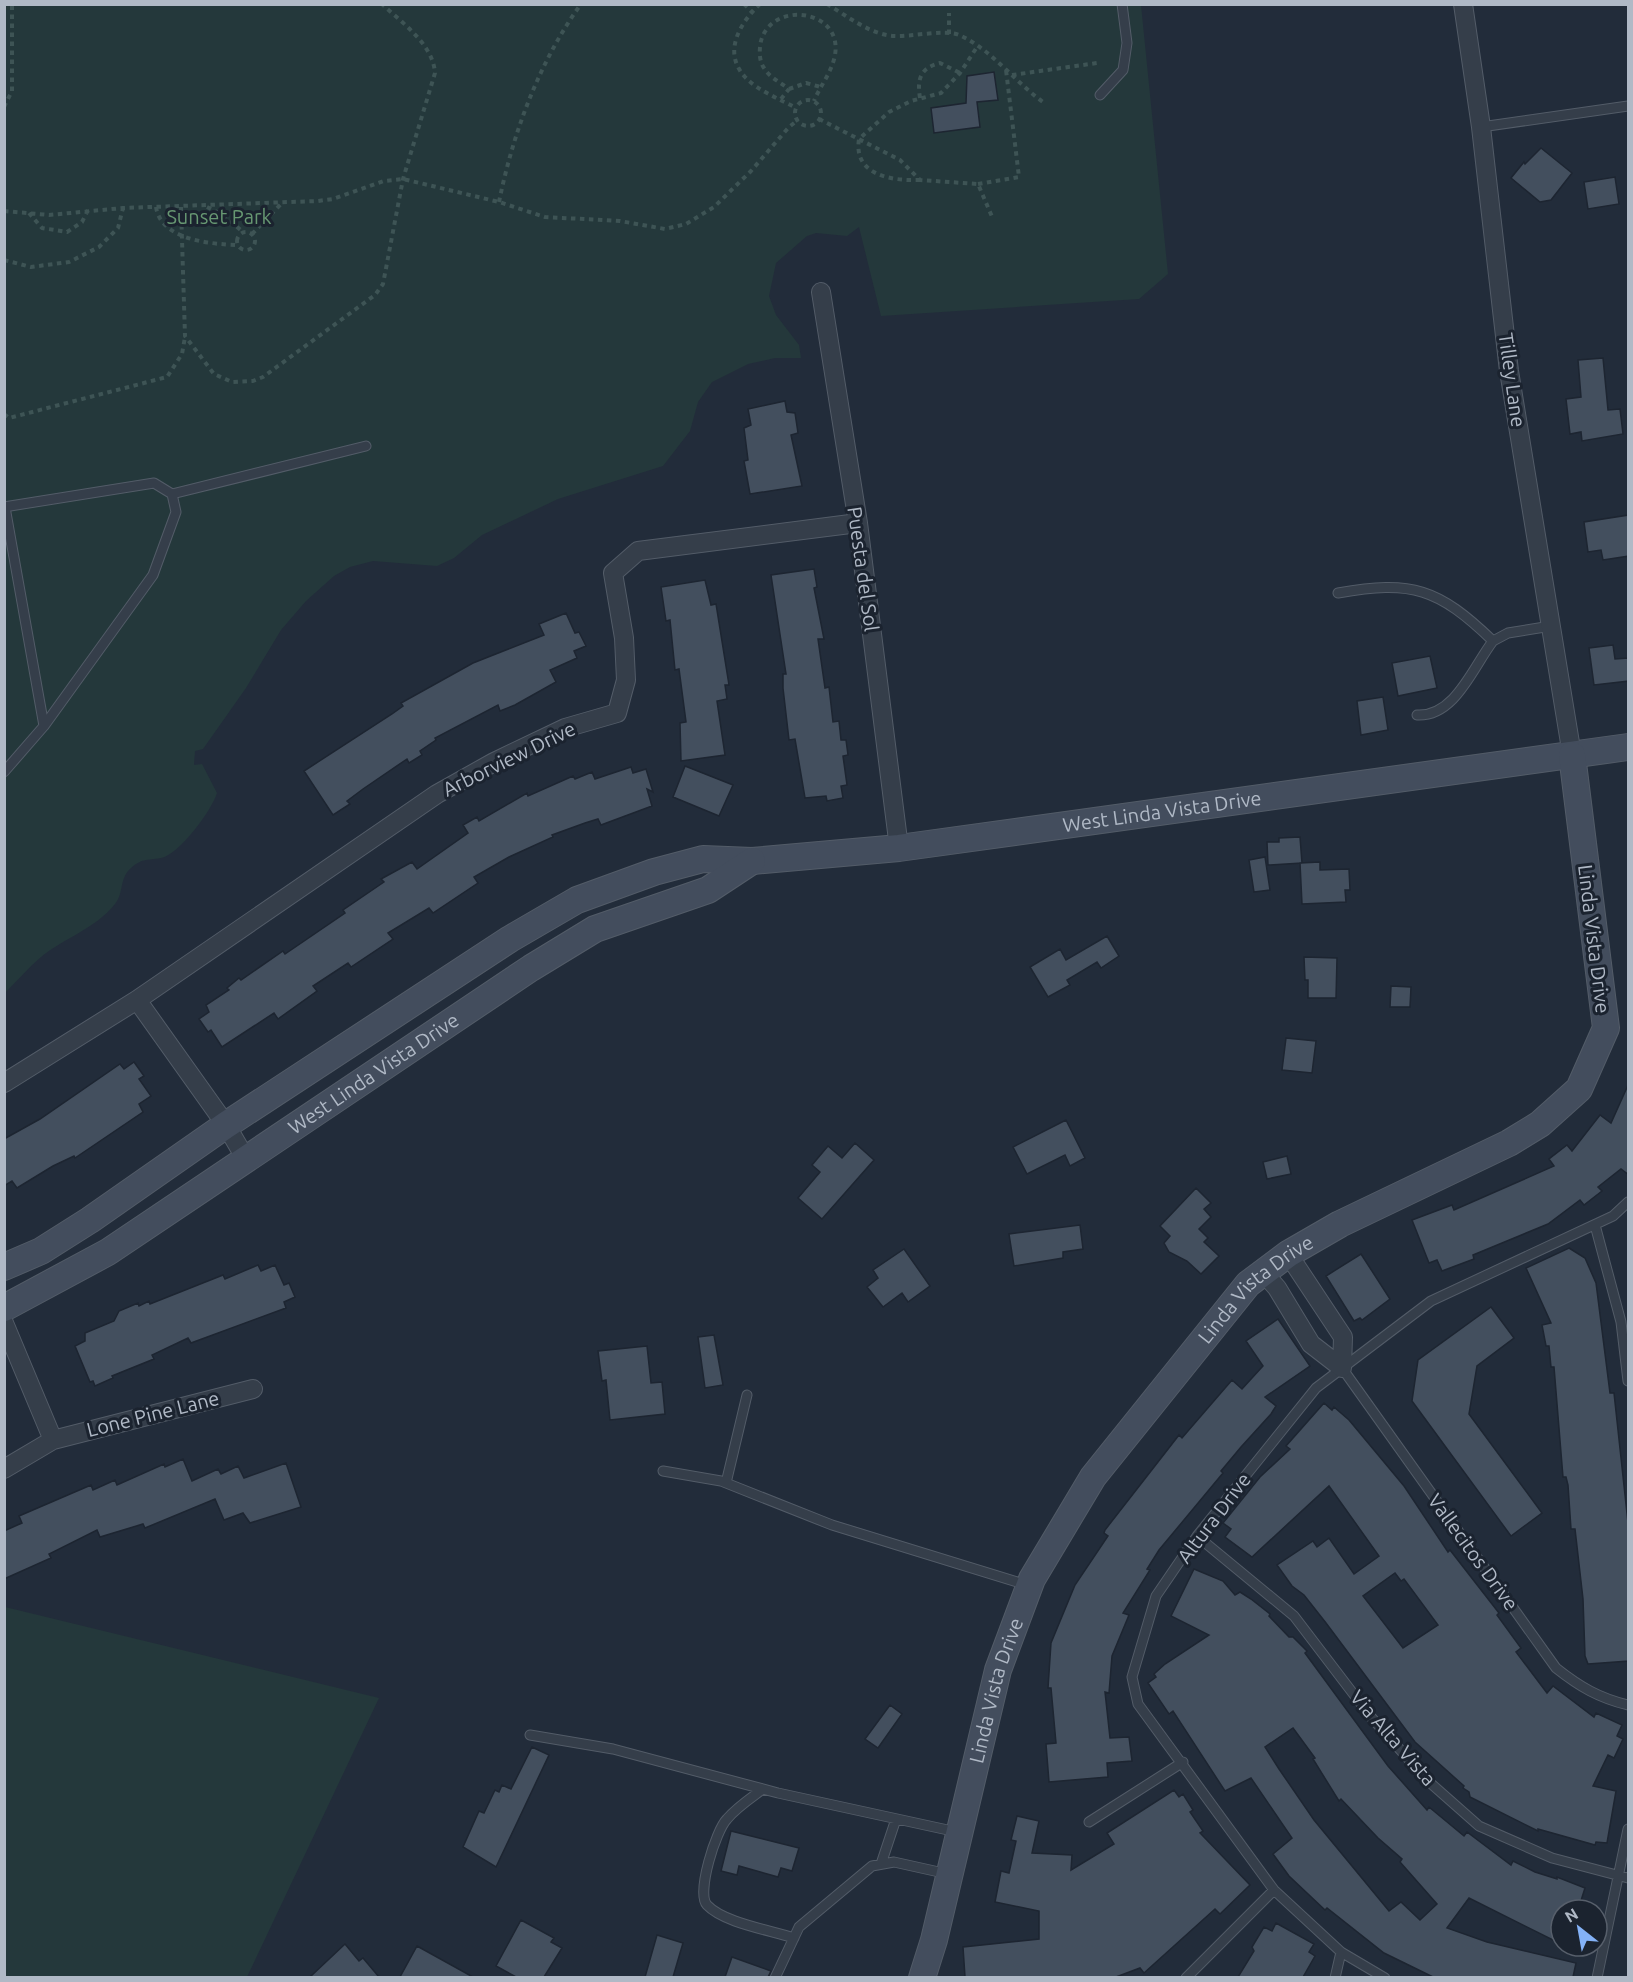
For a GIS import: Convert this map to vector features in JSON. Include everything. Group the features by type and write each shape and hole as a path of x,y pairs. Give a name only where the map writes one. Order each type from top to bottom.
{"main road":[{"path":"1572,755 1629,747"},
{"name":"West Linda Vista Drive","path":"4,1267 41,1251 84,1224 225,1125 510,939 578,900 654,873 703,859 752,861 899,848 1572,755"},
{"name":"Linda Vista Drive","path":"922,1977 950,1875 998,1670 1030,1586 1093,1477 1240,1293 1263,1272 1288,1254 1340,1224 1509,1143 1540,1124 1579,1089 1606,1028 1572,755"},
{"name":"West Linda Vista Drive","path":"4,1308 108,1252 247,1161 531,968 595,929 708,890 752,861"}],"street":[{"name":"Tilley Lane","path":"1463,4 1481,127 1509,371 1572,755"},
{"name":"Puesta del Sol","path":"821,292 858,524 899,848"},
{"name":"Arborview Drive","path":"4,1083 137,1000 437,795 494,762 565,728 617,713 626,680 624,638 613,573 638,550 858,524"},
{"path":"137,1000 225,1125 247,1161"},
{"path":"1288,1254 1343,1337 1342,1368"},
{"name":"Vallecitos Drive","path":"1263,1272 1277,1288 1311,1344 1342,1368"},
{"path":"4,1323 53,1440"},
{"name":"Lone Pine Lane","path":"4,1469 53,1440 253,1389"}],"lane":[{"path":"1100,95 1124,70 1126,43 1122,4"},
{"path":"1481,127 1629,106"},
{"path":"45,726 5,507 154,483 172,494 366,446"},
{"path":"4,772 45,726 153,575 176,513 172,494"},
{"path":"1338,593 1391,585 1413,588 1455,609 1493,641"},
{"path":"1417,715 1428,716 1444,710 1493,641 1508,633 1551,626"},
{"name":"Altura Drive","path":"1384,1977 1341,1952 1275,1890 1183,1762 1138,1704 1132,1677 1156,1596 1197,1536 1316,1388 1431,1301 1613,1216 1629,1202"},
{"path":"1595,1225 1621,1322 1629,1380"},
{"name":"Vallecitos Drive","path":"1342,1368 1556,1668 1579,1687 1602,1699 1629,1705"},
{"path":"726,1482 747,1395"},
{"path":"663,1471 726,1482 832,1525 1030,1586"},
{"name":"Via Alta Vista","path":"1197,1536 1294,1616 1371,1717 1428,1781 1479,1826 1552,1858 1624,1877"},
{"path":"530,1735 613,1749 763,1789 959,1833"},
{"path":"1089,1822 1183,1762"},
{"path":"763,1789 725,1820 704,1878 702,1896 707,1905 726,1917 794,1938"},
{"path":"881,1864 896,1819"},
{"path":"1597,1977 1624,1877 1629,1829"},
{"path":"775,1977 799,1926 872,1866 894,1862 950,1875"},
{"path":"1186,1977 1275,1890"},
{"path":"1335,1977 1341,1952"}],"path":[{"path":"4,107 12,91 12,4"},
{"path":"185,336 214,374 232,382 253,381 262,377 375,295 383,285 403,179 435,72 434,60 426,47 382,4"},
{"path":"499,202 509,155 538,81 558,39 581,4"},
{"path":"744,4 752,12"},
{"path":"760,4 738,31 734,46 735,58 744,77 796,108 798,120"},
{"path":"827,4 872,30 892,36 958,34 1005,69 1028,93 1046,104"},
{"path":"789,89 776,81 763,67 760,46 766,28 783,15 803,12 815,16 832,31 835,54 814,101"},
{"path":"949,13 949,34"},
{"path":"859,139 889,112 920,98 941,93 960,73 977,47"},
{"path":"920,98 919,79 926,68 940,63 960,73"},
{"path":"1012,75 1097,63"},
{"path":"859,139 860,156 865,167 886,178 978,184 1019,177 1005,69"},
{"path":"781,99 789,89 806,83 821,87"},
{"path":"798,120 809,126 819,119 821,111 814,101"},
{"path":"796,108 802,102 814,101"},
{"path":"819,119 900,160 921,180"},
{"path":"4,211 49,214 123,208 333,199 368,186 403,179 499,202 545,217 620,221 665,229 686,225 714,207 798,120"},
{"path":"978,184 993,219"},
{"path":"252,234 283,202"},
{"path":"204,206 223,215 243,232 252,234"},
{"path":"156,207 161,221 182,235 209,243 237,244 243,250 252,248 255,243 252,234"},
{"path":"4,414 9,418 167,377 182,354 185,336 181,207"},
{"path":"4,260 31,267 69,262 99,247 118,228 123,208"},
{"path":"28,212 42,228 67,232 82,222 88,210"},
{"path":"237,244 238,236 243,232"}],"green space":[{"name":"Sunset Park","path":"5,5 1141,5 1168,274 1139,299 881,316 859,227 847,236 816,233 807,236 776,263 769,296 776,315 799,345 801,358 775,358 748,364 712,382 698,402 690,431 663,466 558,499 482,535 454,558 437,566 373,561 350,567 334,576 306,601 281,630 246,688 203,749 195,751 194,765 202,764 217,793 209,810 194,831 168,855 137,863 125,875 118,900 107,913 41,957 5,993"},
{"path":"5,1607 379,1698 247,1977 5,1977"}],"building":[{"path":"994,72 998,100 977,102 980,127 934,133 931,108 966,103 967,76"},
{"path":"1541,148 1572,173 1551,200 1540,202 1511,178 1524,162 1525,164"},
{"path":"1615,177 1619,204 1588,209 1584,182"},
{"path":"1603,358 1608,410 1620,409 1623,434 1582,441 1581,432 1570,434 1566,399 1581,397 1578,360"},
{"path":"785,401 787,412 795,413 798,433 791,435 802,486 750,494 744,461 748,460 744,428 751,425 748,409"},
{"path":"1629,515 1629,556 1603,560 1601,550 1588,552 1584,522"},
{"path":"814,569 817,587 814,588 824,639 818,639 825,688 829,687 833,722 839,721 841,740 846,740 848,755 843,756 847,785 841,786 843,798 827,801 826,796 805,798 795,739 789,740 783,688 783,674 786,674 771,575"},
{"path":"705,580 711,605 716,604 729,685 725,685 727,699 717,701 725,755 681,761 680,723 686,722 679,669 675,670 670,620 666,621 661,587"},
{"path":"566,613 575,633 579,632 586,646 574,651 577,658 550,670 556,682 515,705 500,711 498,705 435,738 436,740 420,751 422,755 409,763 407,759 347,801 350,804 333,815 304,771 392,714 403,706 401,703 473,663 544,635 539,624"},
{"path":"1613,645 1615,659 1629,658 1629,681 1594,685 1589,648"},
{"path":"1430,656 1437,688 1398,696 1392,663"},
{"path":"1383,697 1388,730 1361,735 1357,701"},
{"path":"685,766 733,785 719,816 673,797"},
{"path":"631,767 633,773 646,769 653,792 647,789 652,806 601,825 598,819 585,823 552,835 553,837 509,857 474,877 478,883 433,913 429,908 388,933 393,939 351,967 348,963 313,986 317,991 278,1019 274,1013 222,1047 211,1030 208,1032 199,1019 209,1012 206,1005 229,990 227,988 239,978 241,980 283,951 285,954 345,913 343,910 384,882 381,879 412,862 417,869 468,833 463,825 477,817 479,821 527,793 528,796 573,776 575,779 592,772 595,779"},
{"path":"1300,837 1302,863 1268,865 1267,842 1279,842 1279,838"},
{"path":"1265,857 1270,890 1254,892 1249,860"},
{"path":"1320,862 1320,870 1349,869 1350,890 1345,890 1346,902 1302,904 1300,863"},
{"path":"1107,936 1119,956 1101,968 1097,962 1067,980 1070,985 1048,997 1030,967 1060,949 1066,960"},
{"path":"1304,957 1337,958 1336,998 1308,998"},
{"path":"1391,986 1411,987 1410,1007 1390,1007"},
{"path":"1286,1038 1316,1041 1312,1073 1282,1070"},
{"path":"134,1062 144,1076 139,1079 151,1096 139,1104 143,1112 75,1158 74,1156 53,1166 17,1188 12,1181 4,1186 4,1139 40,1119 120,1064 124,1069"},
{"path":"1629,1083 1629,1175 1621,1169 1598,1187 1602,1191 1584,1205 1580,1200 1548,1224 1473,1255 1474,1259 1442,1271 1437,1260 1429,1263 1412,1220 1452,1205 1454,1210 1554,1166 1549,1159 1567,1145 1572,1151 1600,1115 1611,1123"},
{"path":"1066,1120 1085,1158 1070,1166 1065,1155 1027,1174 1013,1147"},
{"path":"855,1143 874,1160 822,1219 798,1198 820,1172 812,1165 828,1146 842,1158"},
{"path":"1287,1156 1291,1174 1267,1179 1263,1162"},
{"path":"1196,1188 1211,1203 1204,1209 1211,1217 1199,1229 1208,1238 1204,1242 1219,1256 1201,1274 1187,1261 1169,1252 1164,1243 1170,1236 1160,1226"},
{"path":"1080,1225 1083,1249 1063,1252 1063,1258 1014,1266 1009,1234"},
{"path":"1569,1248 1585,1258 1596,1283 1610,1393 1614,1393 1629,1532 1629,1661 1588,1664 1585,1656 1583,1599 1575,1529 1571,1529 1568,1485 1566,1477 1563,1477 1554,1367 1551,1367 1549,1346 1546,1346 1542,1325 1551,1323 1526,1268"},
{"path":"904,1249 930,1286 908,1302 902,1293 883,1307 867,1287 878,1278 873,1270"},
{"path":"1361,1254 1390,1299 1362,1320 1360,1318 1354,1321 1326,1276"},
{"path":"258,1265 261,1271 275,1265 284,1285 289,1283 295,1297 284,1302 286,1308 191,1343 188,1338 152,1355 154,1359 112,1376 113,1378 95,1386 93,1381 90,1382 75,1346 85,1341 85,1333 114,1321 119,1311 138,1303 139,1306 149,1301 150,1304 223,1275 225,1279"},
{"path":"1491,1307 1514,1338 1477,1366 1469,1414 1542,1513 1511,1536 1412,1401 1418,1360"},
{"path":"1278,1319 1310,1366 1265,1397 1276,1406 1271,1414 1221,1471 1223,1473 1159,1550 1147,1569 1150,1570 1123,1613 1129,1615 1112,1656 1109,1693 1105,1692 1110,1738 1129,1737 1132,1761 1107,1763 1108,1777 1049,1782 1046,1744 1056,1743 1051,1688 1048,1688 1051,1643 1075,1585 1108,1536 1104,1533 1105,1530 1179,1435 1182,1438 1232,1380 1242,1389 1263,1366 1246,1341"},
{"path":"714,1335 723,1385 705,1388 698,1337"},
{"path":"647,1346 651,1383 662,1382 665,1414 610,1420 606,1380 602,1381 598,1351"},
{"path":"1324,1403 1332,1410 1334,1407 1349,1420 1404,1486 1448,1552 1450,1550 1499,1613 1497,1615 1521,1648 1516,1652 1547,1693 1553,1686 1594,1717 1596,1713 1622,1725 1617,1736 1623,1739 1614,1758 1608,1755 1593,1786 1616,1791 1607,1843 1596,1842 1595,1845 1538,1829 1538,1831 1470,1797 1469,1792 1463,1788 1464,1786 1415,1742 1304,1595 1292,1586 1277,1565 1313,1541 1317,1547 1329,1538 1354,1574 1379,1556 1329,1486 1252,1557 1225,1537 1231,1529 1223,1523 1260,1477 1290,1449 1286,1446","holes":["1395,1573 1401,1581 1404,1579 1438,1625 1403,1648 1363,1596"]},
{"path":"183,1459 192,1481 218,1469 221,1474 238,1466 244,1478 286,1463 301,1507 250,1523 243,1513 224,1520 215,1499 145,1528 143,1524 100,1537 97,1530 49,1554 51,1558 4,1579 4,1531 22,1523 19,1516 91,1485 93,1490 115,1480 117,1485 164,1464 165,1467"},
{"path":"1194,1569 1223,1581 1235,1595 1240,1592 1251,1599 1270,1614 1269,1616 1289,1637 1293,1637 1307,1651 1305,1653 1388,1766 1427,1810 1429,1807 1464,1836 1467,1832 1511,1865 1513,1861 1535,1872 1557,1879 1557,1877 1585,1888 1582,1898 1549,1898 1549,1938 1469,1898 1447,1928 1487,1942 1576,1963 1573,1977 1433,1977 1384,1953 1327,1908 1325,1910 1289,1876 1273,1854 1292,1838 1251,1778 1225,1791 1173,1711 1169,1714 1148,1683 1156,1677 1154,1674 1165,1664 1209,1635 1171,1616","holes":["1293,1728 1315,1758 1313,1759 1339,1801 1341,1799 1378,1838 1402,1859 1400,1862 1437,1904 1420,1920 1401,1902 1389,1911 1314,1820 1265,1747"]},
{"path":"890,1705 902,1714 878,1748 865,1739"},
{"path":"532,1747 549,1755 496,1867 463,1847 479,1811 484,1813 495,1790 499,1792 502,1785 511,1789"},
{"path":"1174,1790 1179,1797 1183,1794 1193,1810 1190,1812 1203,1831 1200,1833 1250,1885 1220,1914 1215,1909 1144,1973 1140,1968 1116,1977 965,1977 963,1947 1039,1939 1039,1911 995,1902 1001,1871 1009,1873 1016,1841 1011,1840 1017,1816 1039,1821 1032,1853 1072,1855 1071,1870 1114,1844 1107,1833"},
{"path":"731,1831 799,1848 792,1871 781,1868 778,1877 739,1866 737,1875 721,1871"},
{"path":"521,1920 554,1938 551,1942 562,1948 544,1977 516,1977 496,1966"},
{"path":"1276,1923 1314,1944 1309,1952 1315,1956 1303,1977 1238,1977 1254,1951 1252,1947 1264,1927 1272,1931"},
{"path":"657,1935 683,1943 673,1977 645,1977"},
{"path":"345,1944 359,1961 363,1958 379,1977 310,1977"},
{"path":"417,1946 473,1977 400,1977"},
{"path":"732,1957 771,1971 768,1977 725,1977"}]}
